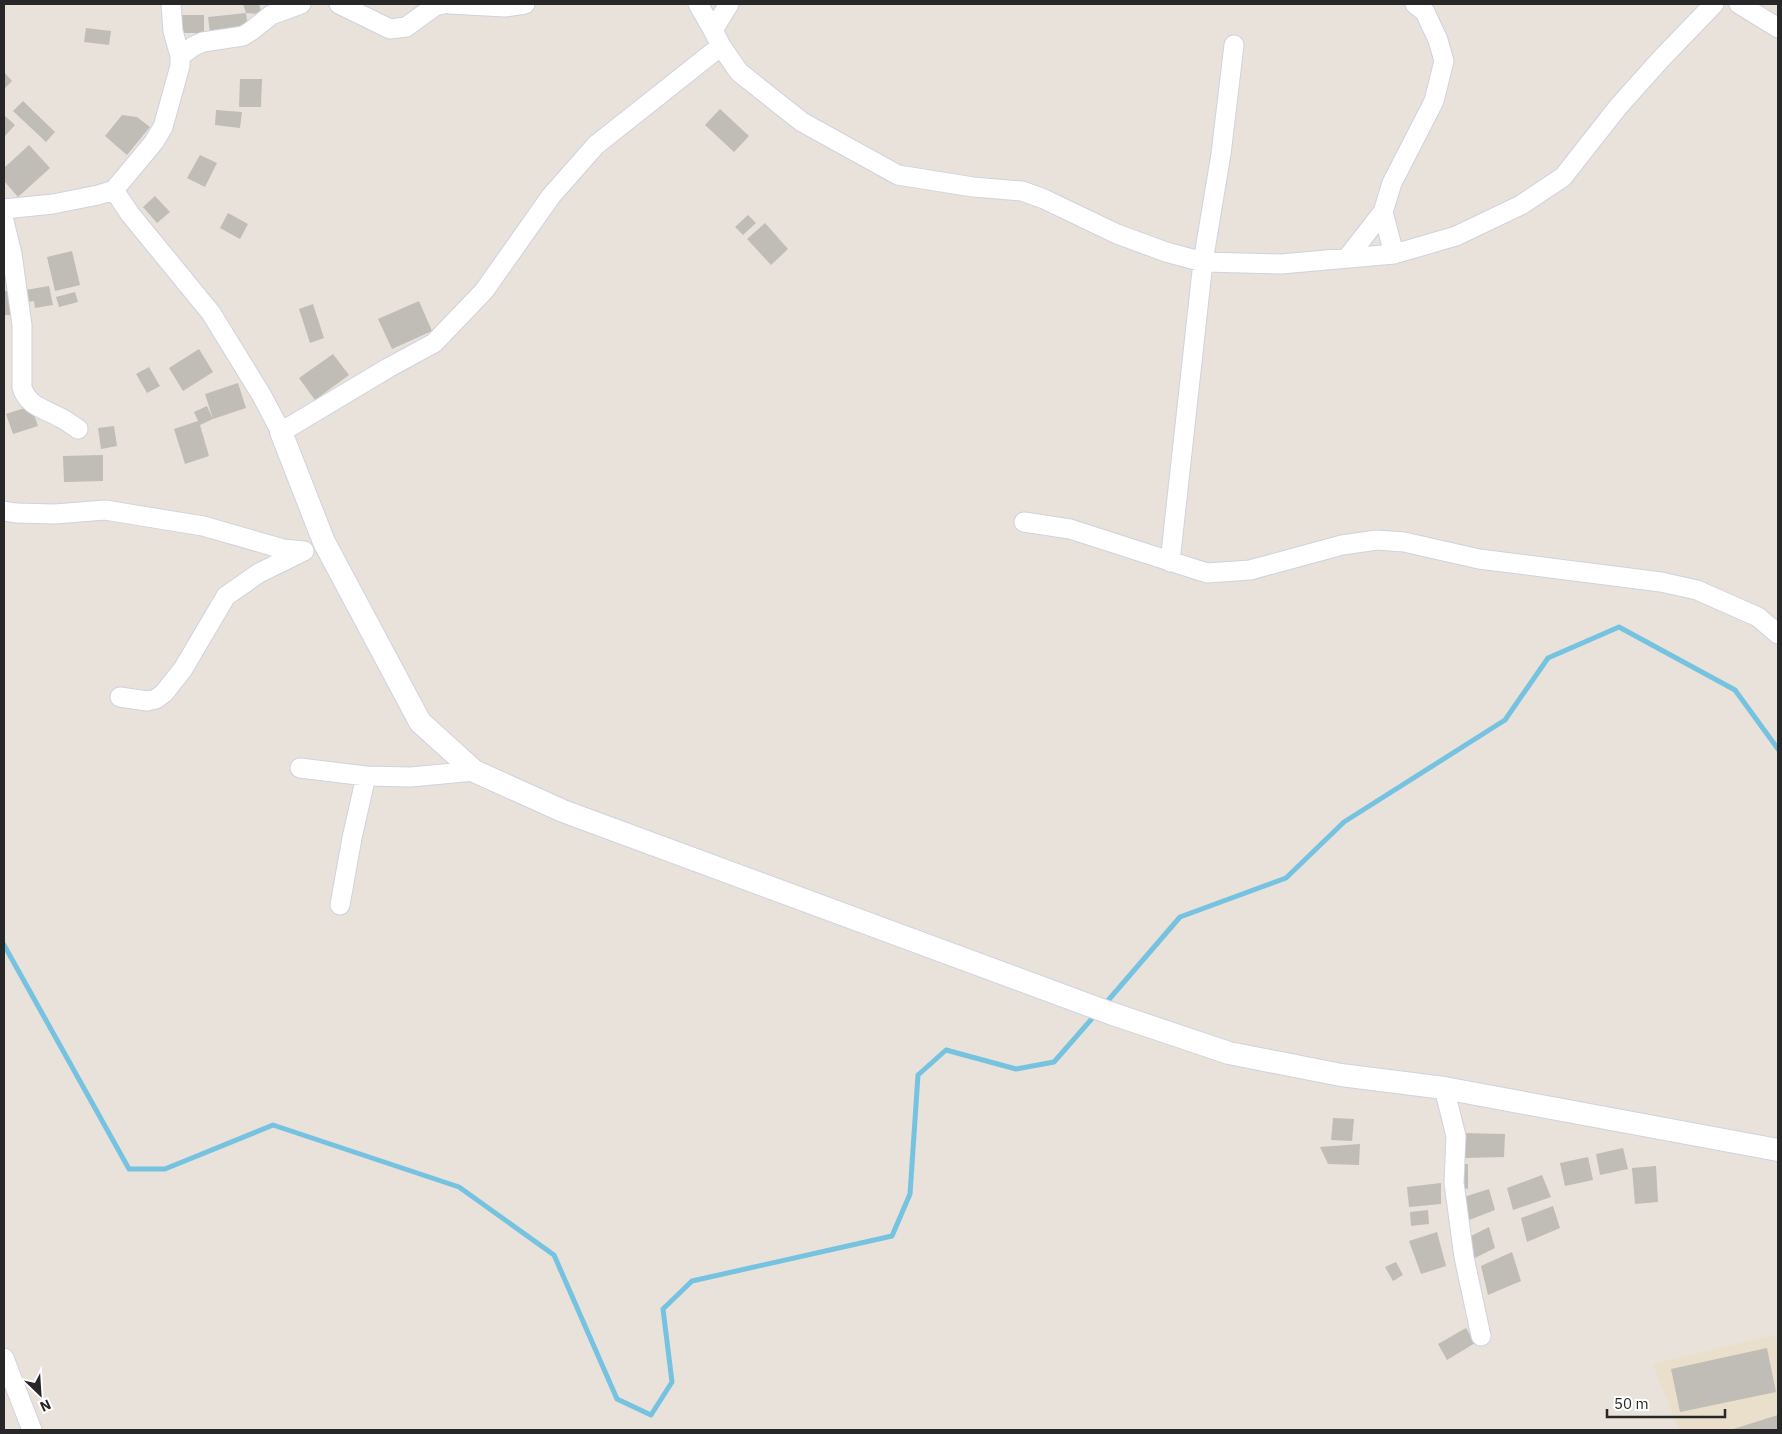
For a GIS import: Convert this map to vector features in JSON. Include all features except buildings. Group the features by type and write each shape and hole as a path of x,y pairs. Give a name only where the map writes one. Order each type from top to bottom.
{"street":[{"path":"4,209 53,204 114,190 154,142 163,127 180,66 180,56 173,30 171,4"},
{"path":"180,56 203,42 243,36 271,15 301,4"},
{"path":"339,4 390,29 406,26 435,6 444,4"},
{"path":"449,4 505,7 525,4"},
{"path":"698,4 739,72 802,122 898,175 1022,192 1044,199 1117,234 1166,252 1203,262 1281,264 1394,254 1456,236 1521,205 1563,177 1618,107 1714,4"},
{"path":"281,432 388,368 434,343 484,291 551,196 596,145 717,38 729,4"},
{"path":"1347,258 1383,212 1392,183 1434,101 1444,61 1438,40 1425,12 1415,4"},
{"path":"1739,4 1778,28"},
{"path":"1170,562 1203,262 1221,154 1234,45"},
{"path":"114,190 130,214 211,313 262,396 281,432 324,542 420,722 474,771 563,811 1110,1013 1229,1053 1341,1076 1444,1088 1778,1150"},
{"path":"1383,212 1394,254"},
{"path":"4,221 12,254 22,325 22,387 24,396 34,406 63,418 78,429"},
{"path":"4,511 55,514 105,510 203,526 283,549 304,551"},
{"path":"1024,522 1070,529 1207,573 1250,570 1342,545 1377,540 1404,542 1479,559 1661,582 1698,590 1758,617 1778,634"},
{"path":"120,697 147,701 156,699 164,694 183,669 226,596 259,573 324,542"},
{"path":"300,768 366,776 411,777 474,771"},
{"path":"340,905 366,776"},
{"path":"1444,1088 1456,1136 1454,1183 1464,1256 1482,1336"},
{"path":"4,1358 32,1430"}],"shaded area":[{"path":"1774,1335 1778,1343 1778,1430 1679,1430 1653,1364"}],"waterway":[{"path":"1105,1004 1180,917 1286,878 1344,822 1505,720 1548,658 1619,627 1735,690 1778,749"},
{"path":"4,945 129,1169 165,1169 273,1125 459,1187 554,1255 617,1399 651,1415 672,1382 663,1309 692,1281 892,1236 910,1194 918,1075 946,1050 1016,1069 1054,1062 1096,1014"}]}
